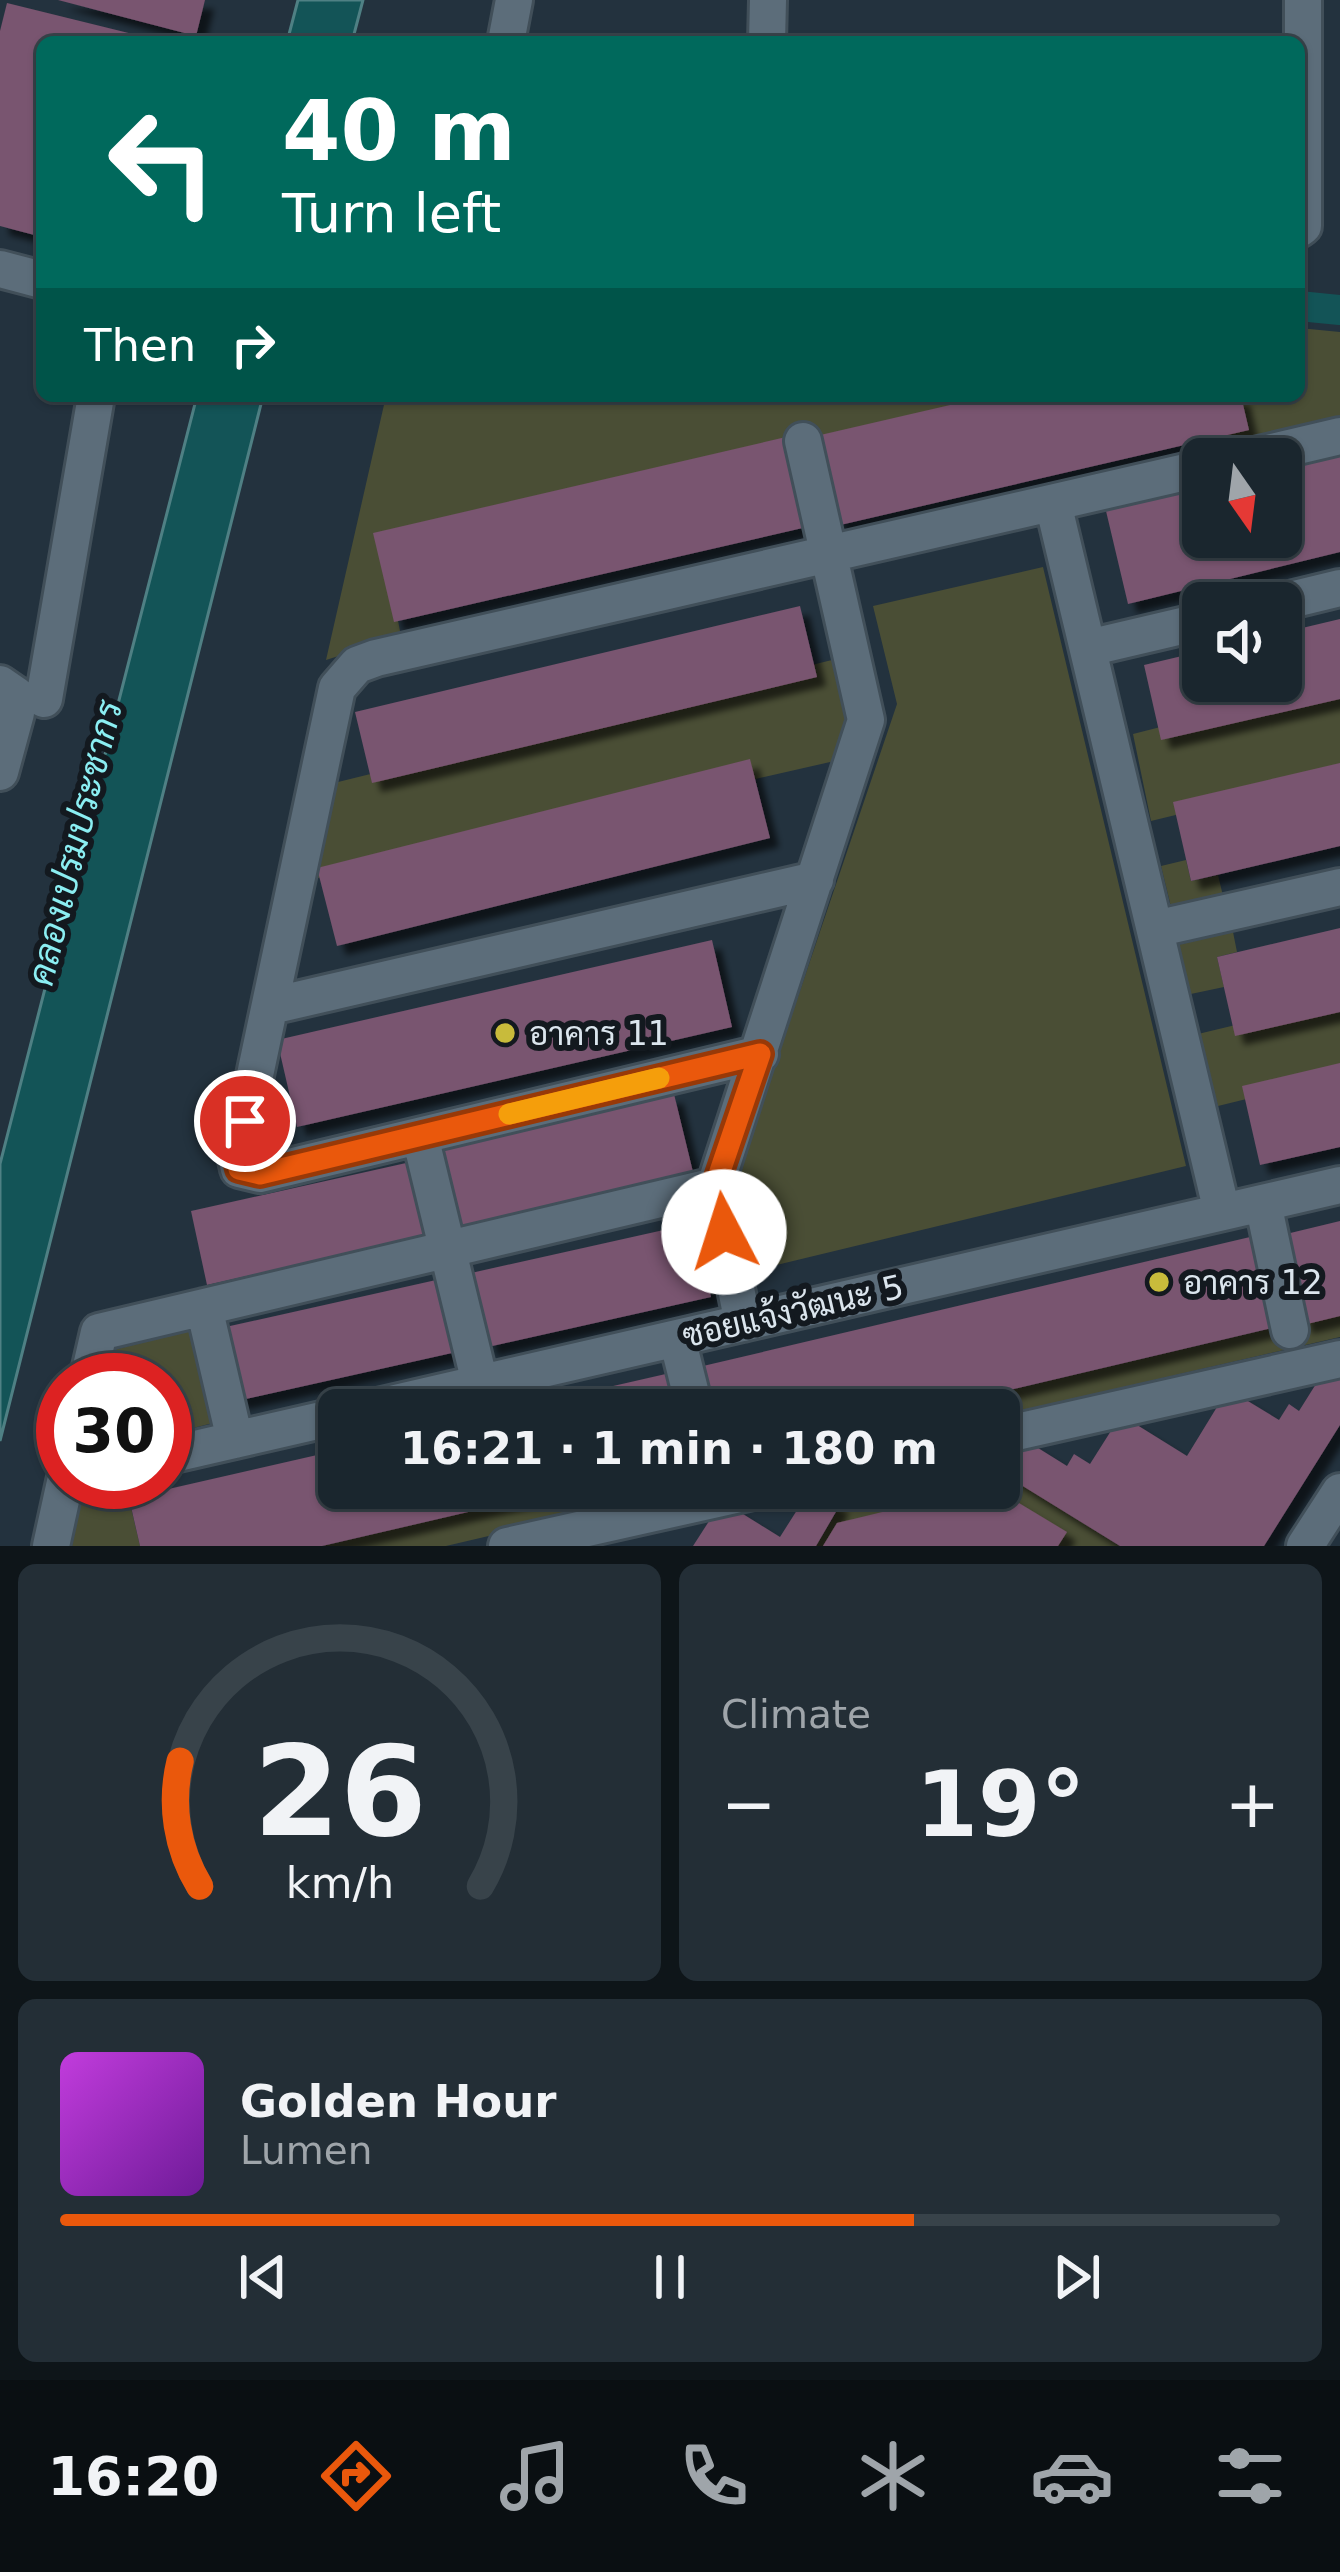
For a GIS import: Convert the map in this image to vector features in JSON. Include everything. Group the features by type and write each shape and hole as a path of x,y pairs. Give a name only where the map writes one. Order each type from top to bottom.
{"street":[{"path":"507,36 514,0"},
{"path":"767,36 768,0"},
{"path":"1303,0 1303,36"},
{"path":"0,249 36,258"},
{"path":"0,269 36,278"},
{"path":"44,698 95,402"},
{"path":"1302,445 1340,436"},
{"path":"742,1323 715,1186 866,720 803,441"},
{"path":"760,1054 260,1174 239,1169 237,1160 337,688 357,665 1182,473"},
{"path":"1053,502 1222,1212"},
{"path":"1302,597 1340,588"},
{"path":"1088,648 1182,626"},
{"path":"0,685 16,695 16,713 0,772"},
{"path":"271,1006 815,880"},
{"path":"1155,929 1340,887"},
{"path":"420,1136 480,1383"},
{"name":"ซอยแจ้งวัฒนะ 5","path":"454,1389 1340,1185"},
{"path":"94,1353 99,1332 715,1186"},
{"path":"1263,1203 1290,1330"},
{"path":"204,1306 235,1440"},
{"path":"677,1338 690,1389"},
{"path":"1020,1431 1340,1360"},
{"path":"192,1450 318,1421"},
{"path":"1305,1546 1340,1492"},
{"path":"51,1546 59,1509"},
{"path":"507,1546 672,1509"}],"shaded area":[{"path":"298,0 363,0 354,36 289,36"},
{"path":"1305,329 1340,332 1340,421 1253,438 1210,438 1201,402 1305,402"},
{"path":"195,402 261,402 0,1441 0,1164"},
{"path":"385,402 1008,402 383,543 401,636 326,660"},
{"path":"1043,567 1186,1166 748,1272 737,1228 741,1165 897,704 873,606"},
{"path":"836,659 848,699 839,760 309,880 334,783"},
{"path":"1340,681 1340,775 1151,821 1133,734 1258,702 1302,702 1302,691"},
{"path":"1186,860 1191,881 1218,875 1224,900 1172,911 1161,866"},
{"path":"1233,932 1237,952 1217,957 1224,987 1186,995 1173,946"},
{"path":"1340,1000 1340,1076 1218,1106 1198,1034"},
{"path":"1340,1246 1340,1337 1020,1411 1020,1389 1014,1389 1272,1328"},
{"path":"197,1329 217,1422 192,1428 192,1353 113,1350"},
{"path":"1020,1484 1120,1546 816,1546 838,1509 1020,1509"},
{"path":"80,1509 131,1509 140,1546 72,1546"},
{"path":"480,1509 604,1509 446,1546 322,1546"}],"building":[{"path":"58,0 205,0 196,36"},
{"path":"7,3 141,36 36,36 36,235 0,226 0,31"},
{"path":"963,402 1242,402 1249,430 1215,438 1182,438 1182,446 836,526 816,436"},
{"path":"786,437 807,527 394,622 373,533"},
{"path":"1340,453 1340,552 1218,582 1182,582 1182,591 1128,604 1106,511 1182,492 1182,558 1302,558 1302,463"},
{"path":"800,606 817,677 372,783 355,712"},
{"path":"1340,619 1340,699 1161,740 1144,665 1182,656 1182,702 1302,702 1302,628"},
{"path":"750,759 770,838 337,946 317,868"},
{"path":"1340,763 1340,846 1191,881 1173,802"},
{"path":"1340,928 1340,1012 1235,1036 1217,957"},
{"name":"อาคาร 11","path":"712,940 732,1027 297,1127 277,1040"},
{"path":"1340,1063 1340,1147 1260,1165 1242,1086"},
{"path":"674,1094 693,1172 457,1228 439,1150"},
{"path":"415,1161 431,1235 207,1285 191,1211"},
{"path":"1340,1221 1340,1316 1303,1325 1282,1235"},
{"path":"695,1223 711,1297 488,1347 471,1273"},
{"name":"อาคาร 12","path":"1250,1237 1272,1328 1014,1389 708,1389 703,1366"},
{"path":"445,1278 461,1351 237,1401 221,1328"},
{"path":"1326,1368 1340,1376 1340,1425 1264,1546 1120,1546 1020,1484 1022,1438 1067,1466 1074,1454 1090,1464 1121,1415 1187,1456 1228,1389 1279,1420 1289,1404 1299,1411"},
{"path":"670,1373 674,1389 600,1389"},
{"path":"318,1455 318,1509 481,1509 322,1546 140,1546 132,1509 192,1509 192,1484"},
{"path":"1020,1504 1067,1532 1058,1546 823,1546 837,1523 895,1509 1020,1509"},
{"path":"717,1509 735,1509 780,1537 798,1509 838,1509 816,1546 693,1546"}],"waterway":[{"path":"1305,307 1340,310"}],"slow traffic":[{"path":"509,1114 659,1078"}],"place":[{"name":"อาคาร 11","path":"505,1033"},
{"name":"อาคาร 12","path":"1159,1282"}],"route":[{"path":"245,1121 239,1169 260,1174 760,1054 715,1186 724,1232"}],"water label":[{"name":"คลองเปรมประชากร","path":"75,843"}]}
